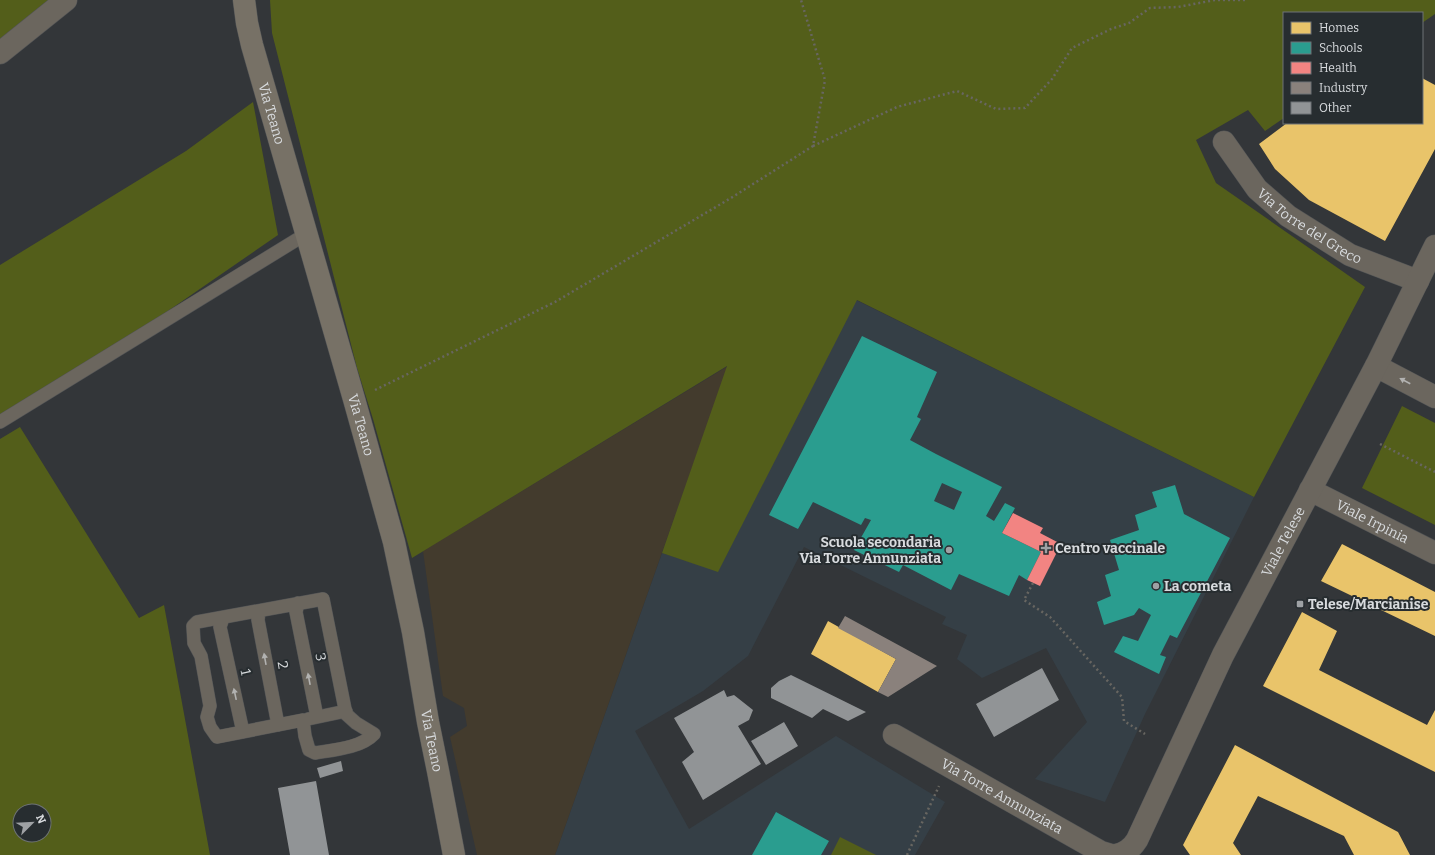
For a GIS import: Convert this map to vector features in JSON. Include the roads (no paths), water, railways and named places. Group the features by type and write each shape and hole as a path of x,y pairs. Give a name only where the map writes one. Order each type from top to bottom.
{"street":[{"path":"0,53 66,0"},
{"name":"Via Teano","path":"244,0 252,45 396,550 413,632 428,722 454,855"},
{"name":"Via Torre del Greco","path":"1224,142 1258,189 1288,216 1350,255 1418,282"},
{"name":"Viale Telese","path":"1142,847 1223,655 1376,366 1435,246"},
{"path":"1376,366 1435,397"},
{"name":"Viale Irpinia","path":"1310,490 1435,553"},
{"name":"Via Torre Annunziata","path":"894,735 1101,852 1111,855"},
{"path":"1116,855 1127,851 1134,845 1142,847"}],"lane":[{"path":"0,422 306,234"},
{"path":"303,720 305,736 312,753 360,744 374,734 356,723 346,714 346,712 323,599 197,622 193,626 194,643 200,656 210,706 207,717 210,727 217,737 317,717 346,712"},
{"name":"3","path":"298,603 296,612 317,717"},
{"name":"2","path":"259,611 258,620 278,725"},
{"name":"1","path":"223,618 220,627 243,732"}],"place":[{"name":"Centro vaccinale","path":"1046,548"},
{"name":"Scuola secondaria Via Torre Annunziata","path":"949,550"},
{"name":"La cometa","path":"1156,586"},
{"name":"Telese/Marcianise","path":"1300,604"}]}
